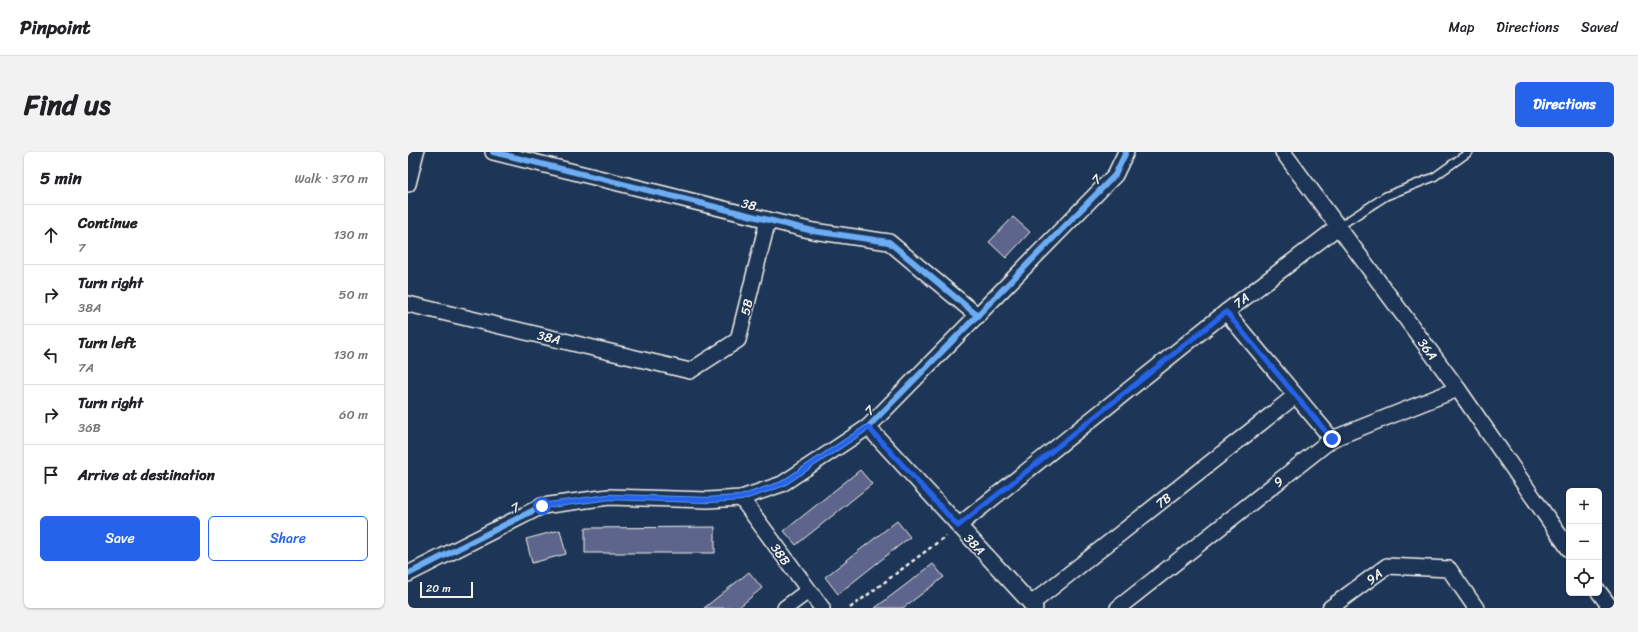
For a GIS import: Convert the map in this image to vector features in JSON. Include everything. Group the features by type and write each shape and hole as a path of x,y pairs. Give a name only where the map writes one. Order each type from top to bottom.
{"street":[{"path":"408,184 416,152"},
{"name":"38","path":"493,152 813,231 890,242 978,316"},
{"name":"7","path":"408,574 542,506 609,497 708,500 741,498 782,484 868,427 1115,175 1126,152"},
{"name":"36A","path":"1282,152 1458,389 1566,544"},
{"name":"5B","path":"690,371 738,340 768,220"},
{"name":"7A","path":"958,526 1226,312 1338,227"},
{"name":"38A","path":"408,304 690,371"},
{"path":"1226,312 1332,439"},
{"name":"9","path":"1118,608 1332,439 1458,389"},
{"name":"7B","path":"1033,606 1296,396"},
{"name":"38A","path":"868,427 1033,606"},
{"name":"38B","path":"741,498 822,608"},
{"name":"9A","path":"1330,608 1387,566 1449,569 1476,608"},
{"path":"785,608 808,591"},
{"path":"1602,596 1610,608"}],"lane":[{"path":"1338,227 1386,196 1434,177 1469,152"}],"path":[{"path":"850,608 958,526"}],"building":[{"path":"1013,217 1030,232 1006,258 989,242"},
{"path":"860,470 872,484 796,545 784,531"},
{"path":"897,521 910,537 838,594 825,577"},
{"path":"715,527 715,553 585,553 585,528"},
{"path":"560,530 566,554 532,563 526,539"},
{"path":"933,564 944,577 903,608 875,608"},
{"path":"749,572 762,588 738,608 704,608"}],"cycle path":[{"path":"493,152 813,231 889,242 978,316"},
{"path":"408,574 542,506 609,497 708,500 741,498 782,484 868,427 1115,175 1126,152"}],"route":[{"path":"542,506 609,497 708,500 741,498 782,484 868,427 958,526 1226,312 1332,439"}]}
